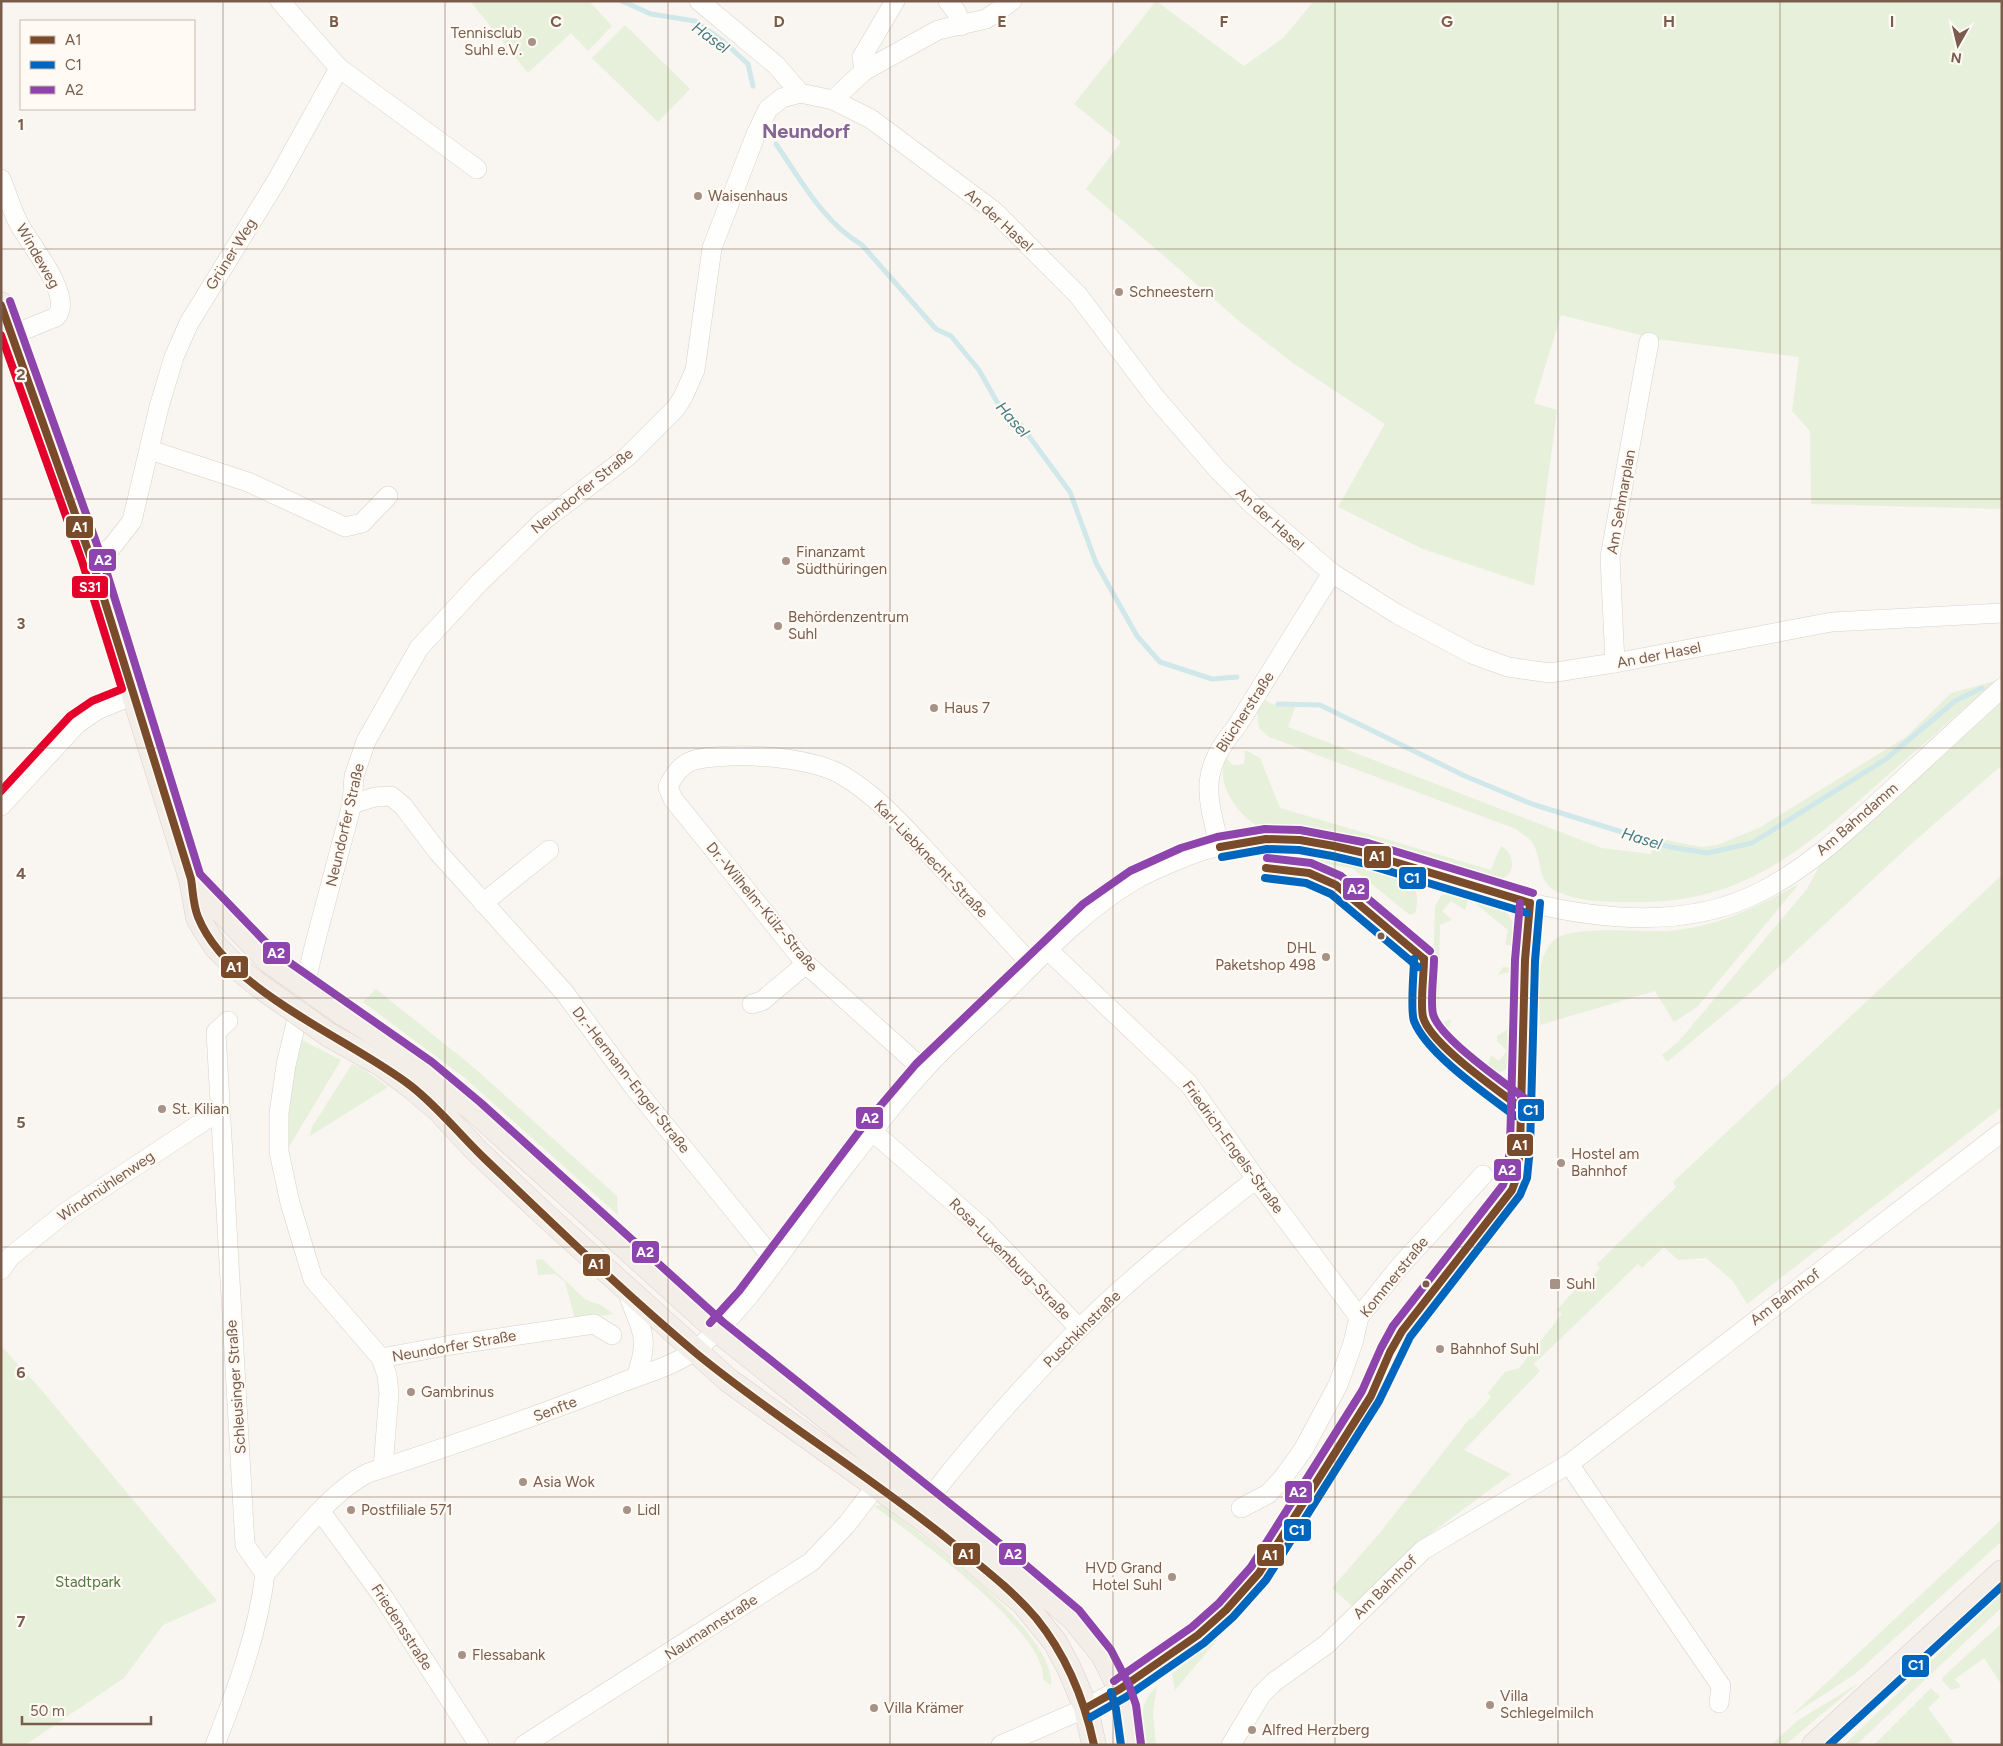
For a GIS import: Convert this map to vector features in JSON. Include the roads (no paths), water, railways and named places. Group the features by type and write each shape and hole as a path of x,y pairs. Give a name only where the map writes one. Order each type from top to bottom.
{"main road":[{"path":"1,304 91,558 191,879 198,918 216,947 257,984 329,1035 381,1064 413,1088 440,1110 477,1151 694,1351 760,1404 877,1485 968,1555 1024,1604 1055,1642 1069,1668 1086,1708 1094,1745"},
{"path":"191,879 269,961 342,1013 399,1050 474,1110 717,1330 1002,1558 1073,1618 1103,1655 1120,1689 1126,1707 1132,1745"},
{"path":"1814,1745 2002,1572"}],"street":[{"path":"280,1 339,68 477,169"},
{"path":"699,1 776,65 800,93"},
{"path":"864,71 862,57 895,1"},
{"path":"948,1 956,13 961,26"},
{"path":"833,100 864,71 938,30 986,19 1012,1"},
{"name":"Grüner Weg","path":"91,558 111,548 132,521 159,406 174,357 189,323 277,180 339,68"},
{"name":"An der Hasel","path":"800,93 833,100 871,119 994,211 1078,295 1155,397 1218,470 1290,538 1332,573 1406,619 1472,654 1508,667 1550,672 1615,663 1832,622 2002,613"},
{"name":"Neundorfer Straße","path":"612,1335 594,1324 451,1345 382,1358 313,1279 290,1203 279,1152 279,1113 293,1035 352,804 354,776 366,741 419,648 479,582 543,521 626,457 676,408 684,397 695,370 712,248 756,134 768,109 782,98 800,93"},
{"name":"Windeweg","path":"1,178 18,223 58,290 62,304 60,312 56,317 12,335"},
{"name":"Am Sehmarplan","path":"1615,663 1610,556 1649,342"},
{"path":"150,450 248,482 345,527 362,523 388,496"},
{"name":"Blücherstraße","path":"1220,847 1208,791 1213,763 1219,750 1237,726 1332,573"},
{"name":"Am Bahndamm","path":"1220,847 1266,839 1300,840 1365,853 1530,903 1583,913 1633,918 1697,913 1732,904 1764,891 1830,846 2002,688"},
{"path":"1,806 77,724 97,710 134,695"},
{"name":"Karl-Liebknecht-Straße","path":"673,799 668,786 675,771 685,763 701,758 733,756 775,758 813,765 841,774 892,814 1032,965"},
{"name":"Dr.-Hermann-Engel-Straße","path":"352,804 375,797 391,796 403,806 483,904 564,992 634,1086 774,1260"},
{"name":"Dr.-Wilhelm-Külz-Straße","path":"673,799 806,964 924,1070"},
{"path":"717,1330 747,1297 872,1131 924,1070 1032,965 1090,911 1135,880 1184,857 1220,847"},
{"path":"483,904 549,850"},
{"path":"1001,1745 1086,1708 1120,1689 1198,1635 1226,1610 1259,1573 1371,1396 1390,1352 1402,1331 1512,1190 1517,1176 1520,1148 1525,960 1530,903"},
{"name":"Friedrich-Engels-Straße","path":"1048,950 1189,1084 1256,1179 1359,1317"},
{"path":"752,1004 762,1001 806,964"},
{"name":"Schleusinger Straße","path":"228,1021 216,1032 219,1110 246,1545 265,1574"},
{"name":"Windmühlenweg","path":"1,1270 10,1257 66,1212 219,1110"},
{"name":"Rosa-Luxemburg-Straße","path":"872,1131 981,1226 1079,1328"},
{"name":"Am Bahnhof","path":"1230,1745 1261,1695 1274,1682 1327,1644 1423,1550 1569,1464 1688,1370 2002,1132"},
{"name":"Kommerstraße","path":"1241,1508 1268,1494 1282,1479 1303,1450 1338,1385 1354,1343 1359,1317 1401,1265 1483,1176"},
{"name":"Puschkinstraße","path":"928,1500 982,1431 1079,1328 1161,1254 1256,1179"},
{"path":"627,1290 632,1309 640,1322 644,1344 636,1376"},
{"name":"Senfte","path":"265,1574 339,1492 354,1480 383,1468 533,1418 669,1364 694,1351 717,1330"},
{"path":"382,1358 387,1375 389,1393 383,1468"},
{"path":"1569,1464 1721,1686 1720,1703"},
{"name":"Naumannstraße","path":"524,1745 812,1562 847,1524 877,1485"},
{"name":"Friedensstraße","path":"321,1512 384,1598 479,1745"},
{"path":"215,1745 238,1686 260,1611 265,1574"}],"waterway":[{"name":"Hasel","path":"622,1 651,14 695,21 723,41 748,64 753,86"},
{"name":"Hasel","path":"776,144 824,212 848,236 862,245 936,329 951,336 979,370 997,402 1020,424 1070,492 1096,563 1137,636 1160,662 1212,679 1237,677"},
{"name":"Hasel","path":"1278,704 1320,705 1465,776 1532,804 1670,847 1707,853 1752,843 1886,759 1955,701 1982,688"}],"place":[{"name":"Tennisclub Suhl e.V.","path":"532,42"},
{"name":"Waisenhaus","path":"698,196"},
{"name":"Schneestern","path":"1119,292"},
{"name":"Finanzamt Südthüringen","path":"786,561"},
{"name":"Behördenzentrum Suhl","path":"778,626"},
{"name":"Haus 7","path":"934,708"},
{"name":"DHL Paketshop 498","path":"1326,957"},
{"name":"St. Kilian","path":"162,1109"},
{"name":"Hostel am Bahnhof","path":"1561,1163"},
{"name":"Suhl","path":"1555,1284"},
{"name":"Bahnhof Suhl","path":"1440,1349"},
{"name":"Gambrinus","path":"411,1392"},
{"name":"Asia Wok","path":"523,1482"},
{"name":"Postfiliale 571","path":"351,1510"},
{"name":"Lidl","path":"627,1510"},
{"name":"HVD Grand Hotel Suhl","path":"1172,1577"},
{"name":"Flessabank","path":"462,1655"},
{"name":"Villa Schlegelmilch","path":"1490,1705"},
{"name":"Villa Krämer","path":"874,1708"},
{"name":"Alfred Herzberg","path":"1252,1730"}],"district":[{"name":"Neundorf","path":"806,131"}],"park label":[{"name":"Stadtpark","path":"88,1582"}]}
